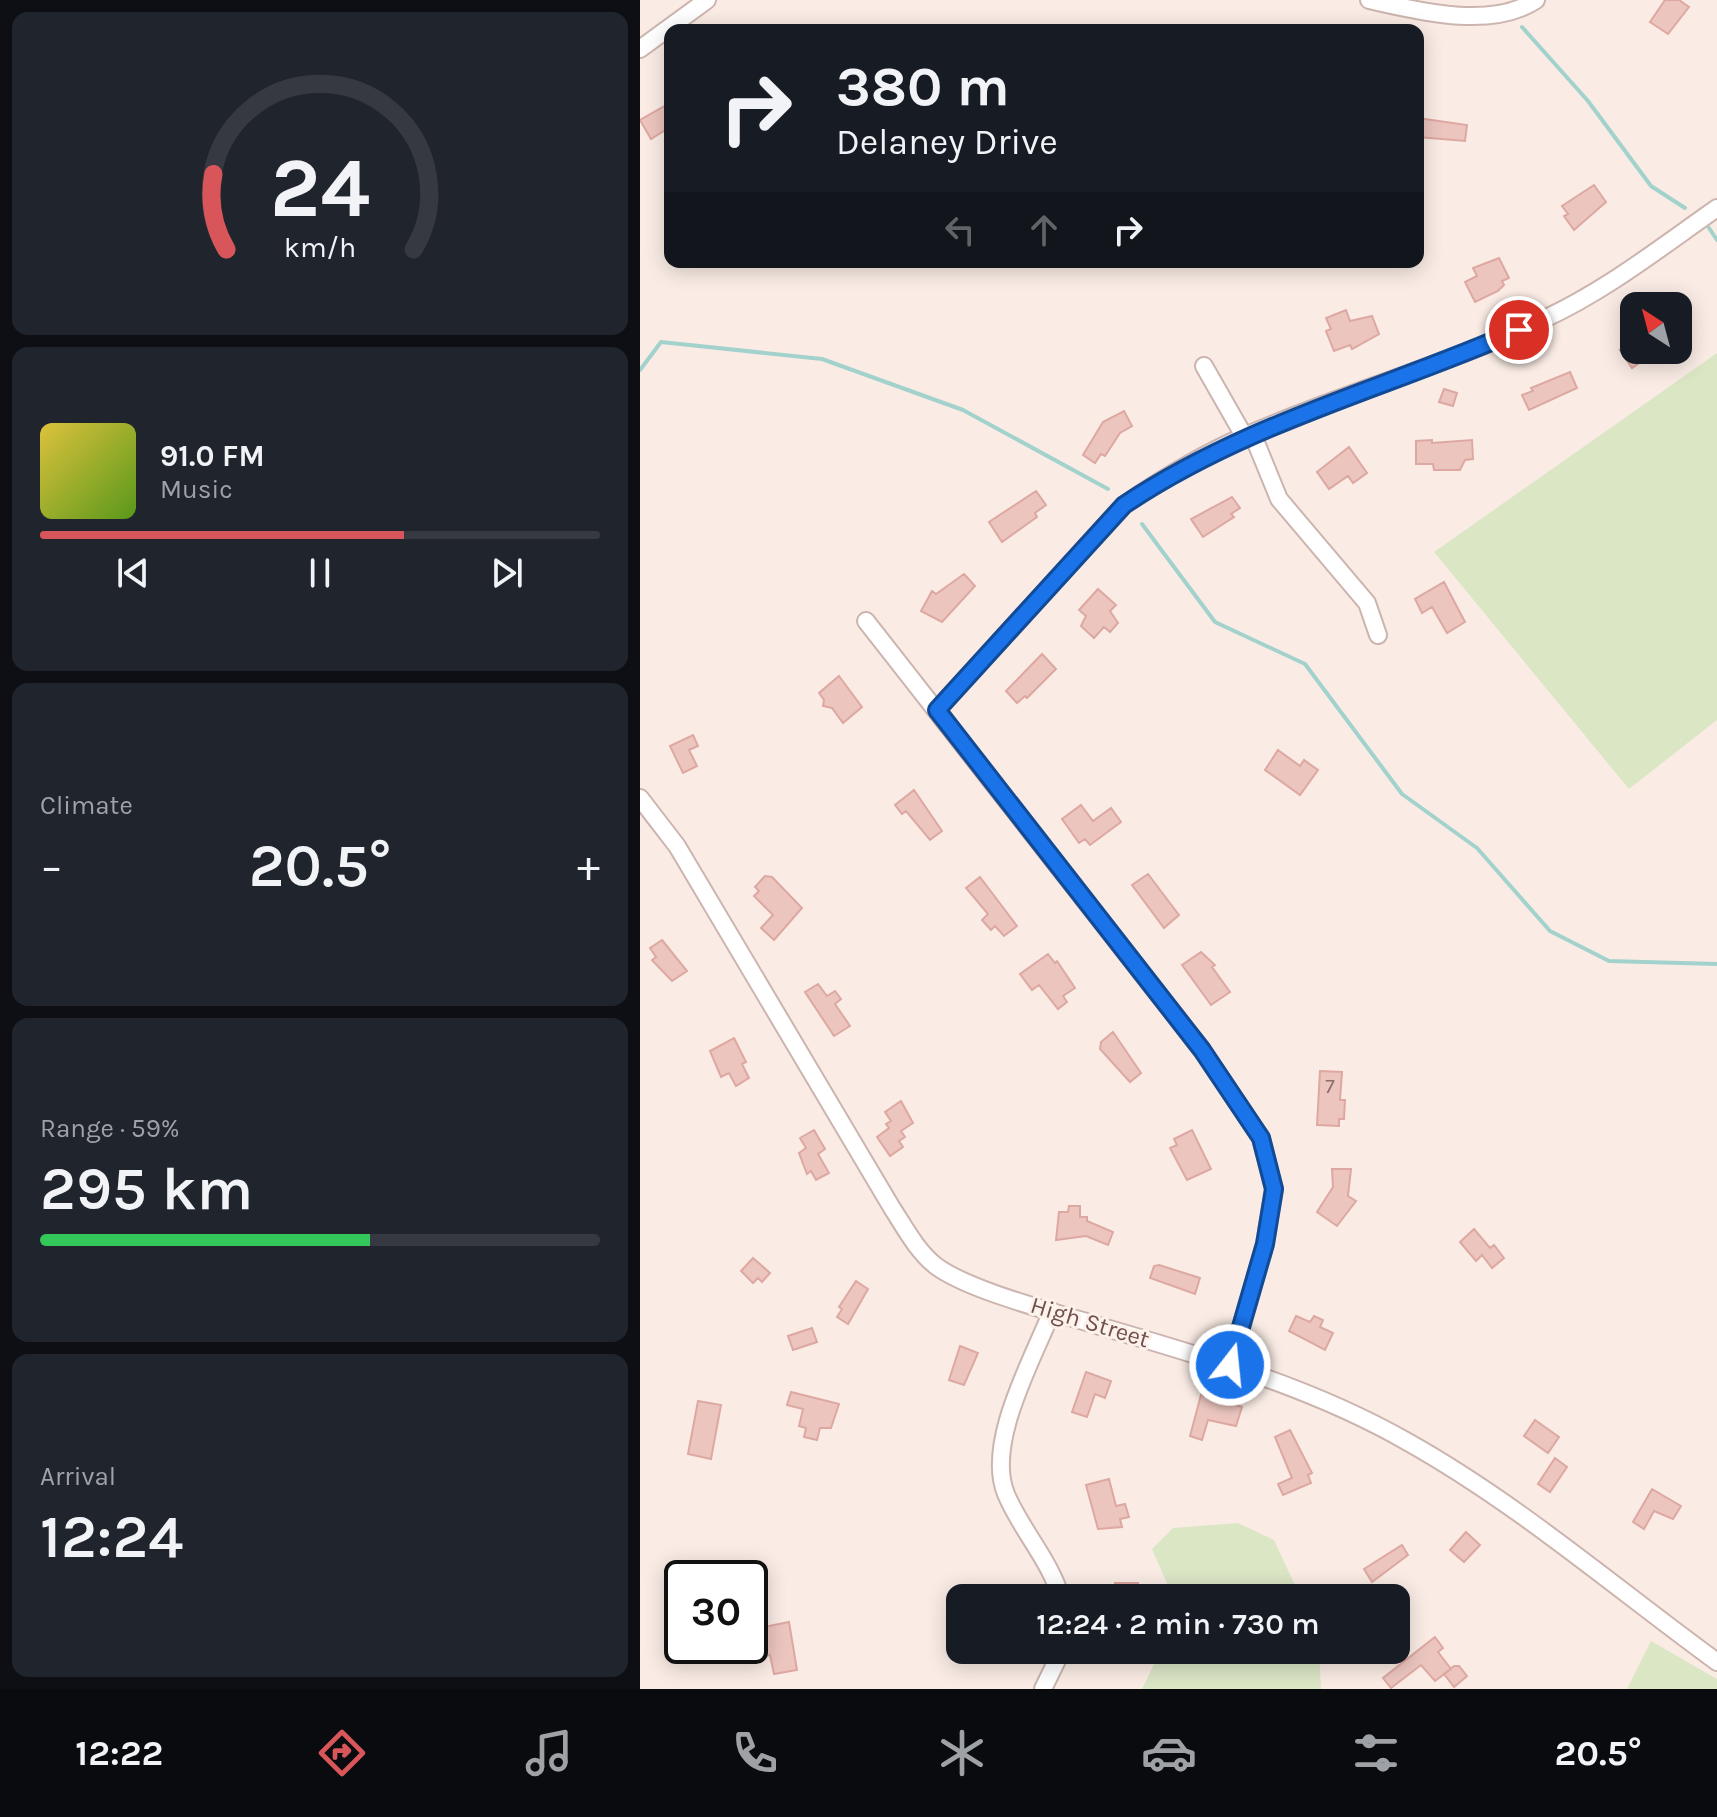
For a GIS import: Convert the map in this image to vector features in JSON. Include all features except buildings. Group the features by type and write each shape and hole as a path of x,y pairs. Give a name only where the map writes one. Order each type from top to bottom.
{"street":[{"path":"674,24 707,0"},
{"path":"1369,0 1464,16 1495,13 1536,0"},
{"path":"640,49 664,31"},
{"path":"937,710 1124,505 1163,479 1248,434 1469,352 1545,319 1595,293 1717,208"},
{"path":"1204,366 1248,434 1279,499 1367,603 1378,635"},
{"path":"866,621 1202,1050 1261,1138 1274,1189 1265,1244 1230,1365"},
{"name":"High Street","path":"640,798 677,846 923,1253 951,1276 1052,1311 1230,1365 1342,1408 1409,1442 1575,1552 1717,1662"},
{"path":"1052,1311 1007,1423 1000,1461 1005,1492 1054,1584"},
{"path":"1043,1689 1055,1664"}],"green space":[{"path":"1717,353 1717,720 1629,789 1434,552"},
{"path":"1238,1523 1274,1540 1294,1584 1167,1584 1152,1549 1173,1528"},
{"path":"1651,1641 1717,1679 1717,1689 1627,1689"},
{"path":"1154,1664 1320,1664 1321,1689 1142,1689"}],"waterway":[{"path":"1522,27 1588,101 1651,186 1685,208"},
{"path":"1709,228 1717,240"},
{"path":"640,370 661,342 822,359 963,410 1108,489"},
{"path":"1142,524 1215,622 1305,664 1402,794 1477,848 1550,931 1609,961 1717,964"}],"route":[{"path":"1230,1365 1265,1244 1274,1189 1261,1138 1202,1050 937,710 1124,505 1163,479 1244,436 1469,352 1519,330"}]}
